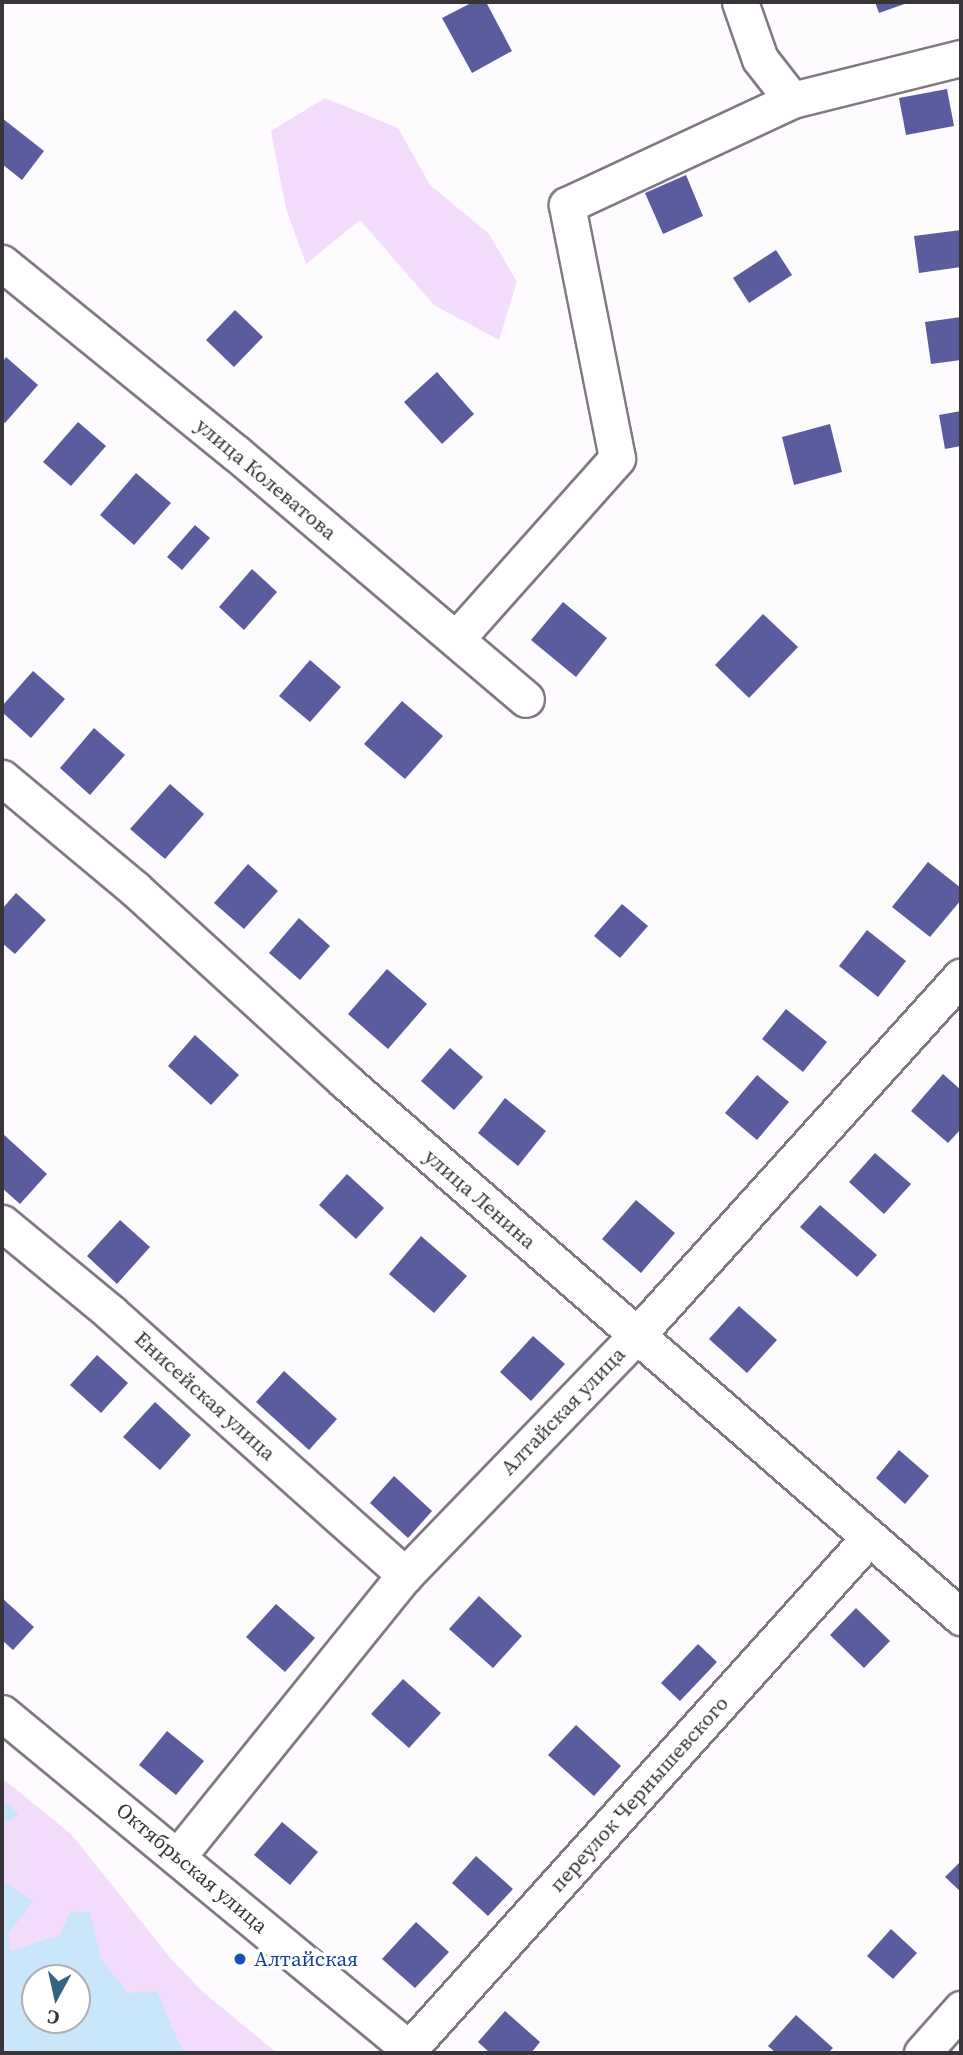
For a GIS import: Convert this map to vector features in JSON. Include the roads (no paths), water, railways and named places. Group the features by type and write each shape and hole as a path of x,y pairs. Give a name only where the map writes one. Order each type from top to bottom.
{"street":[{"path":"740,2 760,59 792,100"},
{"path":"456,639 617,458 567,205 792,100 961,58"},
{"name":"улица Колеватова","path":"2,263 236,453 526,699"},
{"name":"улица Ленина","path":"2,778 135,889 345,1081 868,1539 961,1617"},
{"name":"Алтайская улица","path":"178,1856 405,1575 637,1335 961,977"},
{"name":"Енисейская улица","path":"2,1223 111,1313 405,1575"},
{"name":"переулок Чернышевского","path":"412,2051 868,1539"},
{"name":"Октябрьская улица","path":"2,1713 412,2051"},
{"path":"922,2053 961,2009"}],"water":[{"path":"2,1800 19,1814 2,1825"},
{"path":"2,1881 33,1901 8,1934 10,1951 60,1935 71,1911 90,1913 101,1959 128,1993 157,1991 177,2039 186,2053 2,2053"}],"place":[{"name":"Алтайская","path":"240,1959"}]}
